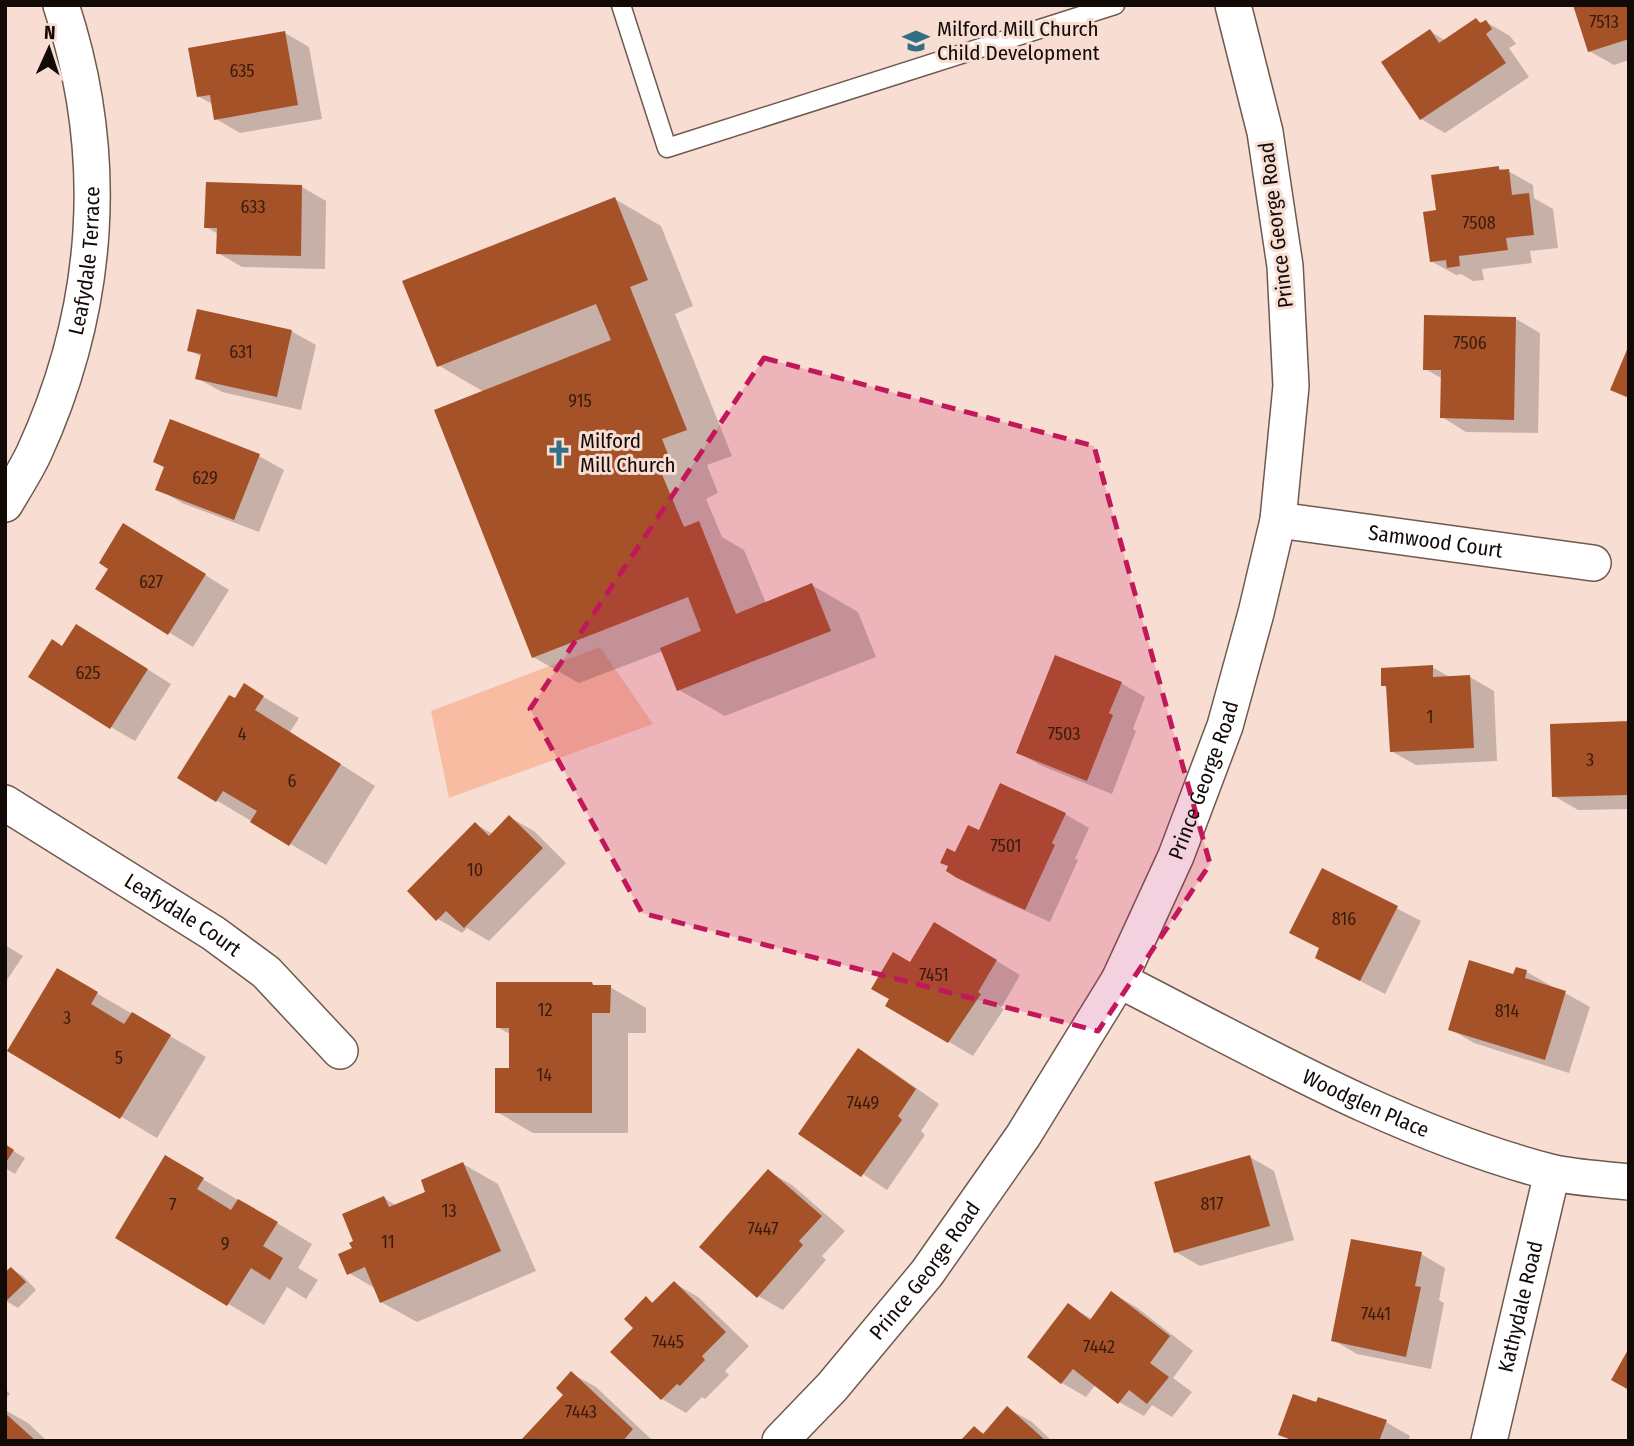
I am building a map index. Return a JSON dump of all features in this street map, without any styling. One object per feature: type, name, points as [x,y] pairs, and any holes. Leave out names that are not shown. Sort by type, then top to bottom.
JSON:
[{"type":"street","name":"Leafydale Terrace","points":[[5,504],[34,455],[65,375],[85,291],[93,215],[91,132],[71,34],[61,5]]},
{"type":"street","name":"Prince George Road","points":[[780,1441],[832,1387],[927,1273],[1023,1136],[1119,980],[1176,856],[1225,726],[1278,520],[1291,386],[1285,266],[1265,132],[1233,5]]},
{"type":"street","name":"Samwood Court","points":[[1278,520],[1593,563]]},
{"type":"street","name":"Leafydale Court","points":[[5,803],[223,940],[266,972],[340,1051]]},
{"type":"street","name":"Woodglen Place","points":[[1119,980],[1353,1098],[1462,1145],[1552,1172],[1629,1182]]},
{"type":"street","name":"Kathydale Road","points":[[1489,1441],[1552,1172]]},
{"type":"lane","points":[[621,5],[667,148],[1115,5]]},
{"type":"highlighted area","points":[[764,358],[1094,446],[1210,864],[1098,1031],[642,913],[530,709]]},
{"type":"shaded area","points":[[600,647],[653,724],[449,798],[431,711]]},
{"type":"building","points":[[1573,5],[1629,5],[1629,39],[1588,52]]},
{"type":"building","points":[[1476,18],[1480,23],[1486,20],[1492,29],[1486,34],[1506,63],[1420,120],[1381,62],[1430,29],[1439,43]]},
{"type":"building","points":[[285,31],[298,105],[214,120],[210,95],[197,97],[188,48]]},
{"type":"building","points":[[1499,166],[1499,170],[1509,169],[1512,195],[1529,193],[1534,235],[1506,238],[1508,250],[1459,256],[1460,266],[1447,268],[1446,260],[1430,262],[1423,212],[1436,210],[1431,175]]},
{"type":"building","points":[[206,182],[302,185],[301,256],[216,254],[217,228],[204,228]]},
{"type":"building","name":"Milford Mill Church","points":[[615,197],[648,280],[630,287],[687,430],[662,439],[673,467],[661,472],[684,527],[699,521],[736,614],[812,583],[831,631],[677,691],[660,648],[701,631],[688,597],[532,658],[434,410],[611,340],[596,304],[437,367],[402,281]]},
{"type":"building","points":[[197,309],[292,330],[277,397],[195,379],[201,354],[187,351]]},
{"type":"building","points":[[1424,315],[1516,317],[1514,420],[1440,418],[1441,370],[1423,370]]},
{"type":"building","points":[[1629,345],[1629,398],[1610,390]]},
{"type":"building","points":[[170,419],[260,454],[234,520],[155,490],[164,467],[153,462]]},
{"type":"building","points":[[123,523],[206,574],[168,635],[95,589],[108,569],[99,563]]},
{"type":"building","points":[[76,624],[148,669],[110,729],[28,677],[52,639],[62,646]]},
{"type":"building","points":[[1055,655],[1122,682],[1109,713],[1113,715],[1087,781],[1016,753]]},
{"type":"building","points":[[1433,665],[1433,677],[1470,675],[1474,748],[1390,752],[1386,686],[1381,686],[1381,668]]},
{"type":"building","points":[[244,683],[264,696],[255,710],[341,764],[289,846],[250,822],[257,811],[223,791],[216,802],[177,778],[229,695],[235,698]]},
{"type":"building","points":[[1629,721],[1629,795],[1552,797],[1550,724]]},
{"type":"building","points":[[1000,783],[1066,813],[1052,843],[1055,845],[1025,910],[957,878],[946,871],[948,866],[940,863],[947,848],[955,852],[968,825],[979,830]]},
{"type":"building","points":[[509,815],[543,848],[464,928],[446,911],[436,921],[407,891],[475,822],[489,836]]},
{"type":"building","points":[[1322,868],[1398,906],[1360,981],[1315,958],[1319,948],[1289,933]]},
{"type":"building","points":[[934,922],[997,960],[978,992],[981,994],[948,1043],[885,1006],[889,999],[871,989],[893,952],[910,962]]},
{"type":"building","points":[[1469,960],[1513,974],[1516,967],[1527,970],[1525,978],[1566,991],[1545,1060],[1448,1030]]},
{"type":"building","points":[[57,968],[98,992],[91,1004],[124,1024],[132,1012],[171,1035],[120,1119],[7,1051]]},
{"type":"building","points":[[496,982],[592,982],[593,985],[611,985],[610,1013],[592,1013],[592,1113],[495,1113],[495,1068],[509,1068],[509,1028],[496,1028]]},
{"type":"building","points":[[858,1048],[916,1089],[898,1116],[902,1120],[861,1177],[798,1134]]},
{"type":"building","points":[[5,1144],[14,1150],[5,1164]]},
{"type":"building","points":[[165,1155],[204,1178],[197,1189],[231,1210],[238,1199],[278,1222],[263,1246],[283,1258],[270,1280],[251,1268],[227,1306],[115,1238]]},
{"type":"building","points":[[1250,1155],[1270,1226],[1174,1253],[1154,1182]]},
{"type":"building","points":[[463,1162],[501,1251],[380,1303],[365,1267],[347,1275],[338,1254],[352,1248],[349,1243],[353,1241],[342,1214],[384,1196],[389,1207],[425,1192],[421,1180]]},
{"type":"building","points":[[768,1169],[822,1216],[799,1241],[803,1245],[757,1298],[699,1247]]},
{"type":"building","points":[[1351,1239],[1422,1252],[1415,1286],[1421,1287],[1406,1357],[1331,1341]]},
{"type":"building","points":[[11,1267],[26,1282],[5,1302],[5,1272]]},
{"type":"building","points":[[674,1281],[726,1332],[702,1356],[705,1360],[680,1386],[677,1384],[661,1400],[610,1352],[633,1328],[624,1319],[646,1296],[652,1303]]},
{"type":"building","points":[[1111,1291],[1170,1336],[1150,1363],[1169,1377],[1147,1404],[1129,1390],[1118,1404],[1073,1369],[1061,1384],[1027,1357],[1068,1303],[1090,1320]]},
{"type":"building","points":[[1629,1348],[1629,1390],[1611,1380]]},
{"type":"building","points":[[571,1371],[633,1429],[623,1441],[520,1441],[563,1395],[556,1388]]},
{"type":"building","points":[[1293,1394],[1316,1402],[1318,1397],[1387,1420],[1379,1441],[1295,1441],[1278,1435]]},
{"type":"building","points":[[1007,1406],[1046,1441],[960,1441],[974,1426],[983,1434]]},
{"type":"building","points":[[5,1413],[36,1441],[5,1441]]},
{"type":"place","name":"Milford Mill Church Child Development","points":[[916,41]]},
{"type":"place","name":"Milford Mill Church","points":[[559,453]]}]
